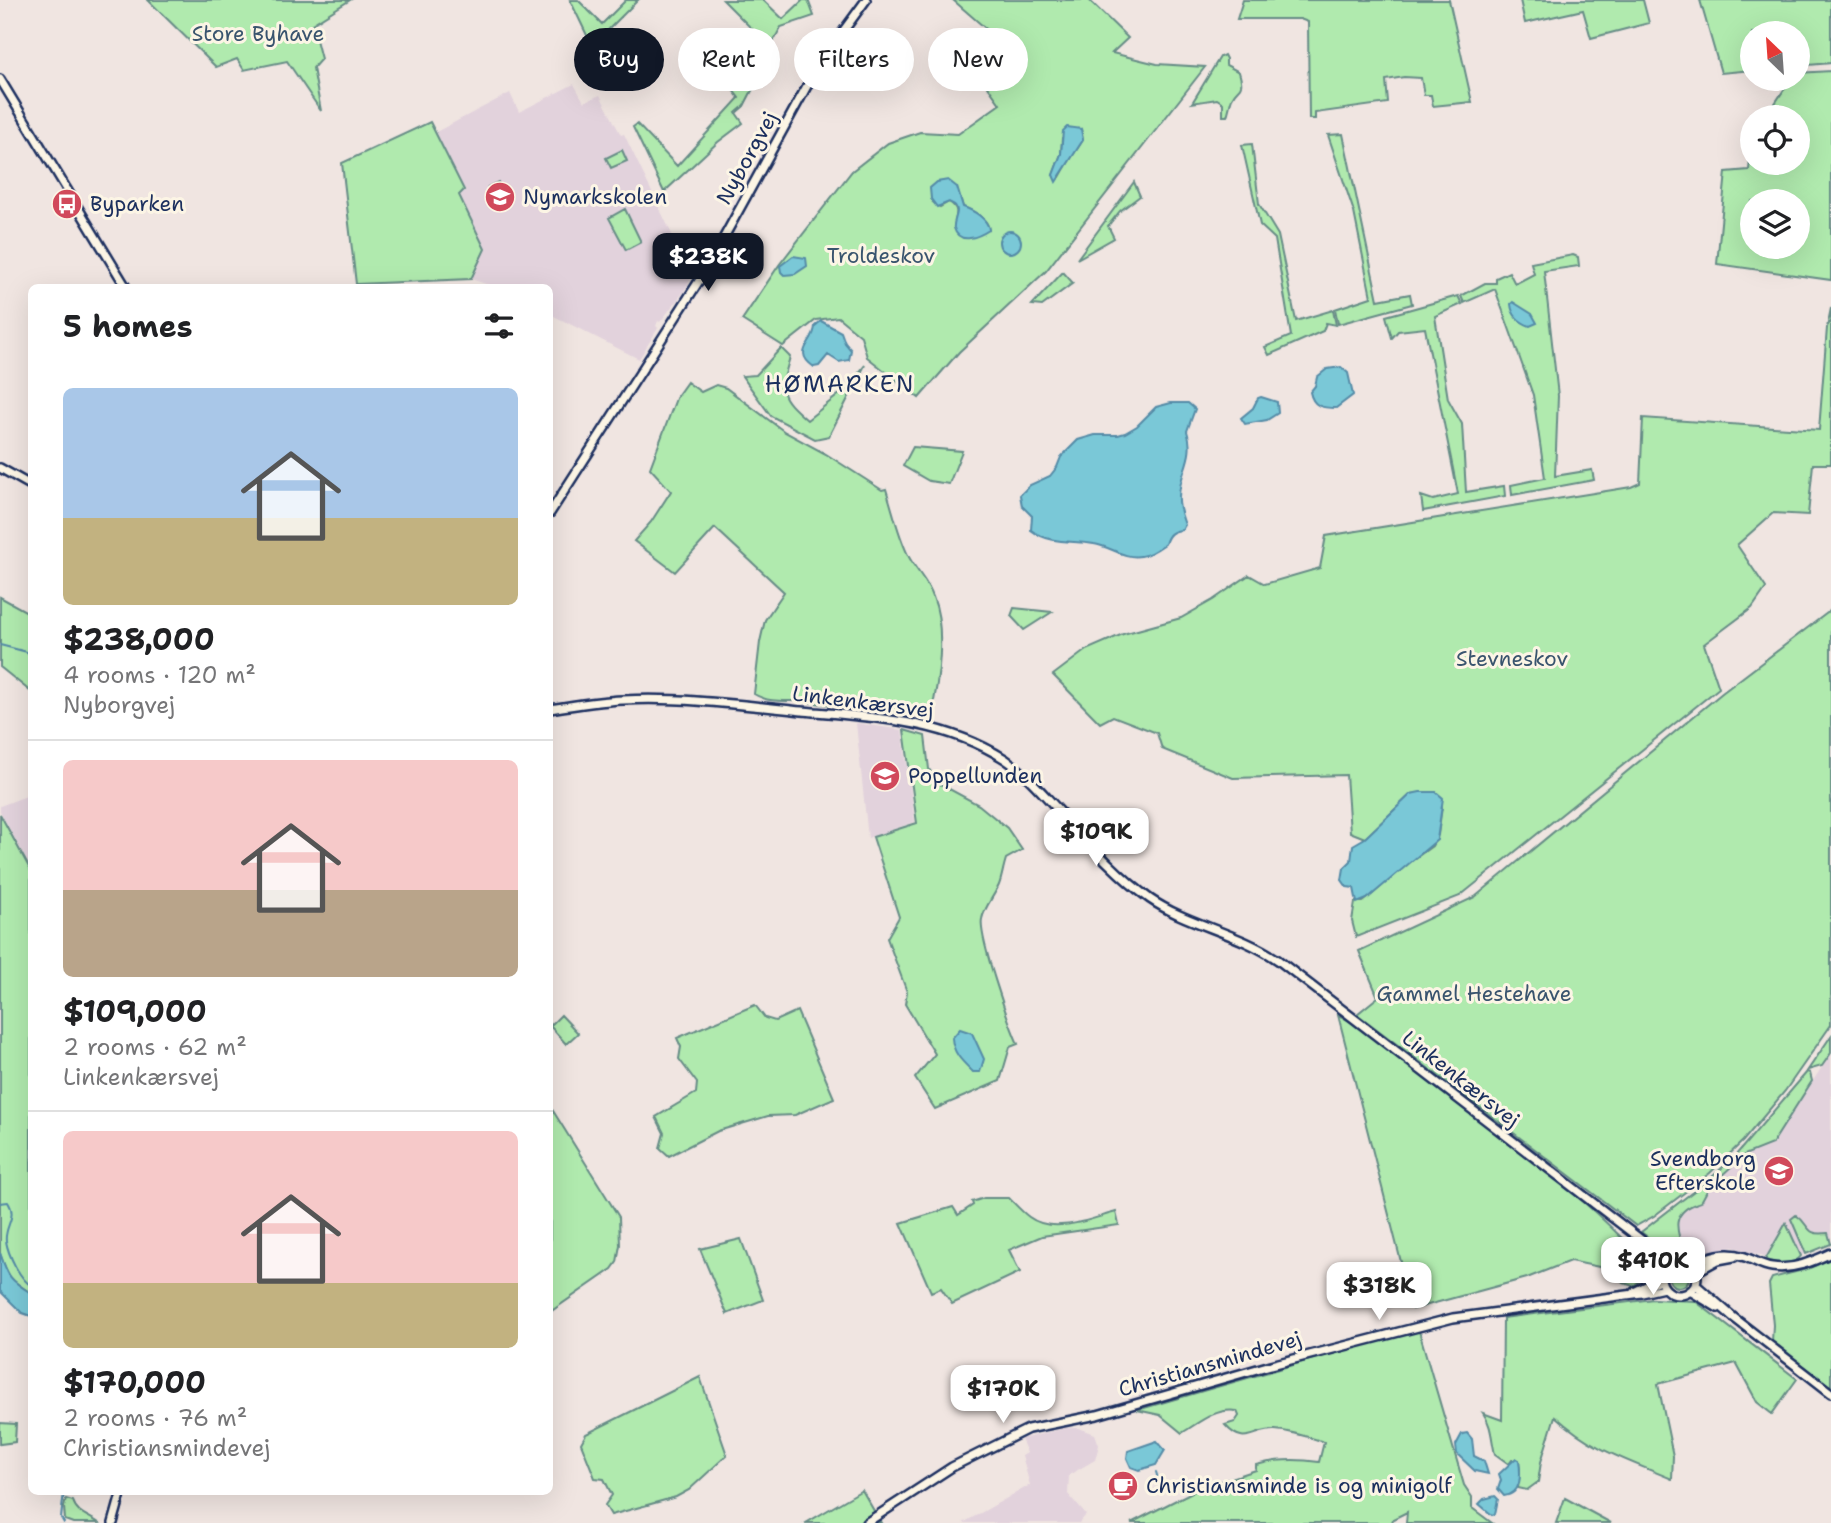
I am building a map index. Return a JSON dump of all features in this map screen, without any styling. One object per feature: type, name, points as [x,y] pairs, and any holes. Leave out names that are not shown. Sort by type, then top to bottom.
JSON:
[{"type":"street","name":"Nyborgvej","points":[[553,508],[706,270],[807,86],[866,0]]},
{"type":"street","points":[[0,79],[124,284]]},
{"type":"street","points":[[0,468],[28,484]]},
{"type":"street","name":"Linkenkærsvej","points":[[553,709],[623,700],[734,704],[905,721],[936,728],[977,743],[1007,760],[1029,779],[1115,868],[1151,900],[1178,915],[1249,943],[1278,960],[1631,1232],[1666,1265]]},
{"type":"street","points":[[1694,1268],[1718,1260],[1744,1256],[1770,1267],[1787,1268],[1806,1264],[1831,1253]]},
{"type":"street","points":[[1681,1259],[1694,1268],[1695,1284],[1690,1291],[1679,1295],[1664,1288],[1661,1279],[1666,1265],[1681,1259]]},
{"type":"street","name":"Christiansmindevej","points":[[1627,1295],[1661,1279]]},
{"type":"street","points":[[1695,1284],[1831,1393]]},
{"type":"street","name":"Christiansmindevej","points":[[866,1523],[953,1467],[1028,1429],[1097,1415],[1271,1365],[1442,1321],[1664,1288]]},
{"type":"street","points":[[1690,1291],[1734,1317]]},
{"type":"street","points":[[113,1523],[121,1495]]},
{"type":"shaded area","name":"Nymarkskolen","points":[[574,84],[574,91],[578,91],[584,102],[600,95],[621,135],[624,134],[678,247],[696,271],[682,294],[660,322],[658,321],[658,328],[639,359],[553,316],[553,284],[486,284],[471,279],[356,284],[342,163],[430,122],[436,132],[510,93],[519,112]]},
{"type":"shaded area","name":"Poppellunden","points":[[856,723],[902,730],[915,822],[868,838]]},
{"type":"shaded area","points":[[28,795],[28,863],[0,811],[0,806]]},
{"type":"shaded area","name":"Svendborg Efterskole","points":[[1831,1053],[1831,1244],[1784,1262],[1733,1247],[1693,1258],[1684,1256],[1676,1230],[1683,1212],[1701,1202],[1709,1187],[1744,1155],[1772,1144]]},
{"type":"shaded area","points":[[1065,1428],[1079,1428],[1095,1434],[1099,1445],[1095,1460],[1069,1475],[1068,1494],[1086,1515],[1079,1523],[963,1523],[1030,1485],[1022,1456],[1027,1453],[1021,1439]]},
{"type":"green space","name":"Store Byhave","points":[[148,0],[350,0],[312,24],[321,59],[313,68],[321,111],[287,61],[244,70],[237,59],[216,67]]},
{"type":"green space","points":[[570,0],[578,0],[602,24],[626,0],[638,0],[610,28],[583,28]]},
{"type":"green space","points":[[723,0],[763,0],[783,19],[803,0],[808,0],[814,16],[780,29],[751,28]]},
{"type":"green space","name":"Troldeskov","points":[[953,0],[1089,0],[1128,38],[1112,53],[1157,64],[1205,67],[1046,271],[959,352],[919,398],[867,357],[861,336],[838,317],[816,320],[783,346],[742,320],[779,265],[852,171],[888,143],[920,132],[958,134],[1000,104],[991,91],[1028,91],[1028,28],[985,28]],"holes":[[[1081,129],[1083,140],[1060,177],[1053,175],[1061,154],[1062,138]],[[961,200],[963,207],[983,219],[989,230],[954,226],[955,207],[949,202],[940,207],[934,203]]]},
{"type":"green space","points":[[1243,0],[1449,0],[1472,102],[1433,106],[1431,95],[1424,95],[1421,78],[1404,77],[1386,80],[1388,103],[1315,113],[1315,119],[1309,119],[1308,22],[1300,19],[1237,19]]},
{"type":"green space","points":[[1520,0],[1643,0],[1649,23],[1591,38],[1583,10],[1525,23]]},
{"type":"green space","points":[[1700,0],[1831,0],[1831,63],[1810,65],[1810,21],[1740,21],[1740,71],[1721,73]]},
{"type":"green space","points":[[1224,55],[1226,65],[1239,72],[1241,83],[1232,98],[1227,116],[1223,116],[1223,103],[1217,99],[1192,103],[1220,57]]},
{"type":"green space","points":[[1831,71],[1831,280],[1717,264],[1726,172],[1740,171],[1740,175],[1810,175],[1810,105],[1774,105],[1783,91],[1810,91],[1810,72]]},
{"type":"green space","points":[[734,91],[752,91],[744,106],[736,113],[743,123],[718,142],[664,192],[633,127],[637,124],[677,166],[739,98]]},
{"type":"green space","points":[[430,122],[464,190],[459,195],[485,249],[471,279],[356,284],[342,163]]},
{"type":"green space","points":[[1343,134],[1378,300],[1410,294],[1412,304],[1338,324],[1335,309],[1371,297],[1354,212],[1328,135]]},
{"type":"green space","points":[[1252,144],[1259,204],[1278,235],[1296,321],[1333,310],[1336,325],[1326,323],[1323,331],[1269,355],[1265,347],[1291,336],[1275,239],[1260,225],[1242,145]]},
{"type":"green space","points":[[622,150],[627,161],[611,168],[606,158]]},
{"type":"green space","points":[[498,182],[506,199],[496,204],[488,187]]},
{"type":"green space","points":[[1134,182],[1140,196],[1120,211],[1108,226],[1114,238],[1077,259]]},
{"type":"green space","points":[[625,209],[641,242],[626,250],[609,218]]},
{"type":"green space","points":[[1573,255],[1578,257],[1579,266],[1544,271],[1558,396],[1555,476],[1592,470],[1594,480],[1512,495],[1511,485],[1545,478],[1533,395],[1495,289],[1464,303],[1461,296],[1485,283],[1496,283],[1496,278],[1509,272],[1515,284],[1534,274],[1531,263]]},
{"type":"green space","points":[[1063,272],[1073,283],[1042,306],[1032,305]]},
{"type":"green space","points":[[1458,296],[1462,304],[1435,316],[1448,399],[1462,424],[1466,492],[1504,486],[1505,496],[1423,511],[1421,496],[1433,500],[1458,494],[1425,328],[1398,331],[1392,338],[1386,316]]},
{"type":"green space","name":"Stevneskov","points":[[1831,308],[1831,464],[1813,464],[1808,515],[1773,513],[1737,545],[1766,588],[1752,608],[1704,644],[1719,688],[1460,896],[1356,937],[1352,921],[1355,902],[1363,902],[1432,846],[1438,835],[1442,807],[1436,792],[1411,794],[1365,838],[1350,832],[1346,775],[1233,778],[1162,749],[1157,733],[1113,716],[1100,723],[1053,675],[1086,650],[1123,634],[1181,618],[1249,575],[1265,584],[1320,568],[1326,536],[1631,487],[1640,483],[1643,418],[1819,430]]},
{"type":"green space","points":[[781,348],[790,357],[783,387],[786,399],[807,420],[846,389],[865,365],[829,436],[815,439],[771,416],[742,376],[756,375]]},
{"type":"green space","points":[[687,382],[701,392],[716,385],[726,388],[785,432],[826,454],[882,490],[886,489],[904,547],[928,586],[937,610],[940,655],[931,714],[774,700],[754,694],[765,620],[784,592],[715,528],[675,572],[634,541],[651,522],[671,491],[650,468],[677,396]]},
{"type":"green space","points":[[913,447],[962,451],[949,484],[929,481],[903,466]]},
{"type":"green space","points":[[0,597],[28,612],[28,690],[0,667]]},
{"type":"green space","points":[[1014,608],[1052,612],[1024,630],[1011,616]]},
{"type":"green space","name":"Gammel Hestehave","points":[[1831,610],[1831,1025],[1785,1091],[1743,1141],[1710,1173],[1654,1216],[1636,1226],[1357,1014],[1378,997],[1359,951],[1475,897],[1722,693]]},
{"type":"green space","points":[[904,730],[925,736],[929,769],[938,783],[979,805],[1007,828],[1022,850],[1006,859],[999,885],[982,919],[990,961],[1018,1044],[1010,1047],[1000,1081],[935,1109],[915,1078],[935,1054],[905,1004],[907,992],[887,938],[899,917],[873,837],[917,823]]},
{"type":"green space","points":[[0,814],[28,865],[28,1291],[10,1277],[0,1253]]},
{"type":"green space","points":[[755,1005],[765,1018],[775,1021],[797,1011],[834,1098],[795,1115],[768,1116],[718,1131],[669,1156],[660,1148],[664,1133],[656,1117],[696,1093],[697,1083],[679,1059],[681,1047],[677,1038]]},
{"type":"green space","points":[[561,1015],[578,1033],[566,1044],[553,1029],[553,1023]]},
{"type":"green space","name":"Gammel Hestehave","points":[[1338,1015],[1366,1032],[1563,1184],[1644,1261],[1644,1278],[1633,1286],[1624,1283],[1609,1269],[1570,1261],[1527,1278],[1413,1309]]},
{"type":"green space","points":[[1831,1036],[1831,1053],[1822,1066],[1808,1070]]},
{"type":"green space","points":[[1807,1072],[1810,1073],[1812,1081],[1772,1144],[1744,1155],[1709,1187],[1701,1202],[1684,1210],[1677,1229],[1684,1256],[1671,1255],[1641,1232],[1735,1156]]},
{"type":"green space","points":[[553,1111],[619,1217],[620,1245],[617,1262],[612,1269],[553,1310]]},
{"type":"green space","points":[[984,1198],[1009,1198],[1029,1217],[1049,1225],[1072,1224],[1116,1212],[1119,1225],[1042,1236],[1009,1250],[1020,1272],[952,1304],[941,1288],[931,1292],[901,1223],[953,1207],[958,1215],[973,1205],[972,1202]]},
{"type":"green space","points":[[1796,1215],[1811,1231],[1828,1233],[1831,1244],[1806,1254],[1791,1219]]},
{"type":"green space","points":[[1786,1223],[1801,1256],[1789,1263],[1765,1260]]},
{"type":"green space","points":[[741,1239],[763,1300],[727,1314],[700,1249]]},
{"type":"green space","points":[[1831,1259],[1831,1387],[1772,1341],[1769,1284],[1772,1278],[1807,1269]]},
{"type":"green space","points":[[1679,1267],[1686,1270],[1689,1277],[1686,1284],[1679,1287],[1672,1284],[1669,1277],[1672,1270]]},
{"type":"green space","points":[[1653,1299],[1695,1301],[1797,1379],[1772,1414],[1757,1402],[1736,1363],[1658,1384],[1673,1456],[1672,1479],[1596,1446],[1555,1416],[1538,1482],[1527,1490],[1518,1488],[1519,1460],[1512,1460],[1509,1464],[1495,1454],[1490,1427],[1483,1413],[1502,1420],[1503,1318]]},
{"type":"green space","points":[[1419,1331],[1464,1485],[1472,1497],[1472,1508],[1492,1523],[1406,1523],[1407,1512],[1393,1519],[1392,1523],[1131,1523],[1198,1489],[1256,1470],[1256,1465],[1288,1460],[1319,1462],[1324,1442],[1275,1430],[1250,1436],[1238,1435],[1225,1425],[1235,1422],[1239,1416],[1237,1411],[1222,1411],[1182,1433],[1160,1415],[1137,1410]]},
{"type":"green space","points":[[700,1377],[727,1455],[689,1490],[676,1497],[611,1515],[605,1505],[612,1495],[604,1479],[595,1478],[581,1443],[586,1434]]},
{"type":"green space","points":[[0,1423],[16,1424],[15,1442],[0,1444]]},
{"type":"green space","points":[[862,1490],[881,1523],[806,1523]]},
{"type":"green space","points":[[1565,1498],[1611,1523],[1556,1523]]},
{"type":"green space","points":[[66,1499],[73,1501],[80,1512],[99,1523],[73,1523],[65,1520]]},
{"type":"water","points":[[1067,127],[1081,129],[1083,140],[1056,182],[1053,175],[1061,154],[1063,131]]},
{"type":"water","points":[[948,180],[957,187],[963,207],[983,219],[989,230],[970,238],[957,234],[954,228],[957,211],[955,206],[949,202],[937,207],[931,199],[930,188],[937,182]]},
{"type":"water","points":[[1006,231],[1014,231],[1021,238],[1021,246],[1014,253],[1006,253],[999,246],[999,238]]},
{"type":"water","points":[[793,256],[806,258],[807,266],[795,274],[784,275],[780,266]]},
{"type":"water","points":[[1513,302],[1532,314],[1537,323],[1530,326],[1519,320],[1513,312]]},
{"type":"water","points":[[821,321],[841,332],[851,350],[849,360],[839,362],[828,355],[819,366],[814,367],[807,361],[804,351],[815,326]]},
{"type":"water","points":[[1341,367],[1348,373],[1353,395],[1336,408],[1319,406],[1313,401],[1310,392],[1317,377],[1327,369]]},
{"type":"water","points":[[1261,397],[1277,402],[1278,413],[1267,420],[1245,424],[1241,418]]},
{"type":"water","points":[[1171,403],[1188,403],[1195,409],[1187,431],[1190,449],[1180,488],[1179,504],[1185,525],[1182,530],[1171,534],[1165,544],[1153,552],[1134,556],[1094,544],[1046,538],[1031,530],[1032,516],[1022,506],[1020,495],[1030,485],[1050,476],[1061,457],[1078,440],[1095,435],[1125,433],[1137,426],[1156,407]]},
{"type":"water","points":[[1436,792],[1443,798],[1437,840],[1367,899],[1357,903],[1354,888],[1347,887],[1342,880],[1344,868],[1351,861],[1353,845],[1365,838],[1411,794]]},
{"type":"water","points":[[960,1029],[972,1033],[984,1059],[980,1072],[973,1072],[954,1049],[952,1038]]},
{"type":"water","points":[[0,1253],[11,1277],[28,1291],[28,1315],[22,1313],[0,1291]]},
{"type":"water","points":[[1467,1433],[1472,1439],[1474,1456],[1484,1461],[1488,1474],[1475,1471],[1457,1454],[1456,1445],[1462,1434]]},
{"type":"water","points":[[1157,1441],[1165,1450],[1156,1465],[1139,1470],[1131,1467],[1127,1458],[1128,1451]]},
{"type":"water","points":[[1516,1458],[1519,1460],[1519,1483],[1514,1492],[1504,1496],[1498,1489],[1501,1480],[1499,1474]]},
{"type":"water","points":[[1495,1496],[1498,1499],[1495,1514],[1492,1515],[1479,1504],[1484,1499]]},
{"type":"waterway","points":[[0,645],[28,653]]},
{"type":"waterway","points":[[0,1203],[8,1202],[11,1207],[6,1241],[15,1266],[28,1283]]},
{"type":"waterway","points":[[1156,1472],[1159,1482]]},
{"type":"waterway","points":[[1159,1485],[1160,1490]]},
{"type":"waterway","points":[[64,1495],[61,1518],[64,1523]]},
{"type":"place","name":"Nymarkskolen","points":[[500,197]]},
{"type":"place","name":"Byparken","points":[[67,204]]},
{"type":"place","name":"Poppellunden","points":[[885,776]]},
{"type":"place","name":"Svendborg Efterskole","points":[[1779,1171]]},
{"type":"place","name":"Christiansminde is og minigolf","points":[[1123,1486]]},
{"type":"district","name":"HØMARKEN","points":[[840,384]]}]
